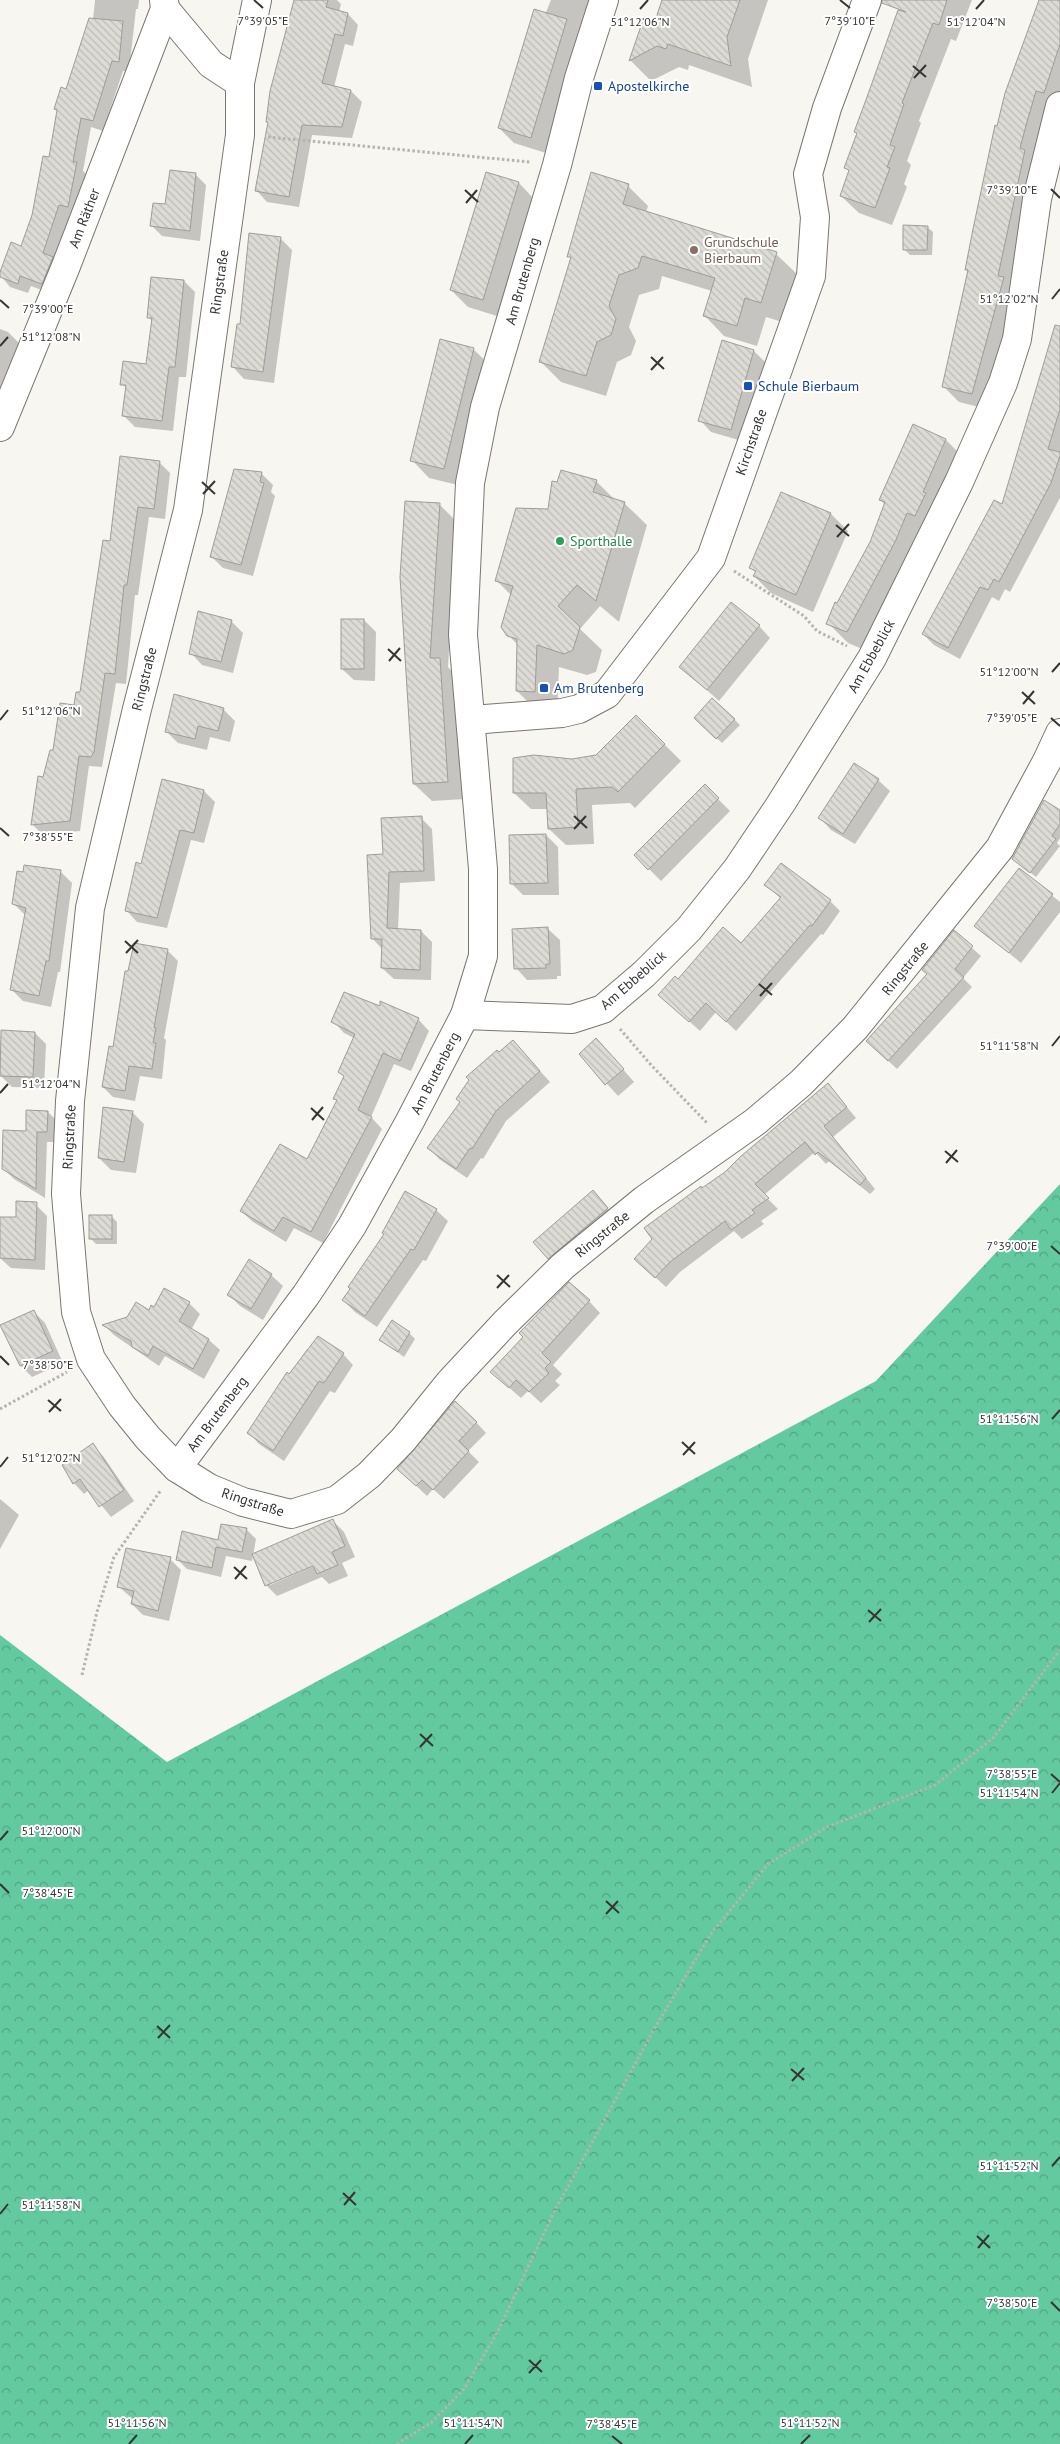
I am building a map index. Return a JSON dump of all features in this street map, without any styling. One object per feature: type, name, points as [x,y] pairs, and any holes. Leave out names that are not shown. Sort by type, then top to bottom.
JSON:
[{"type":"street","name":"Ringstraße","points":[[257,0],[240,83],[240,134],[188,510],[137,709],[90,908],[70,1101],[66,1194],[69,1252],[76,1312],[91,1359],[122,1406],[148,1438],[177,1468],[209,1488],[243,1502],[291,1514],[337,1500],[369,1475],[403,1440],[475,1355],[563,1266],[644,1200],[755,1122],[800,1083],[855,1028],[1000,848],[1047,762],[1060,733]]},
{"type":"street","name":"Am Brutenberg","points":[[177,1468],[306,1295],[352,1226],[464,1016],[483,956],[483,869],[472,720],[463,635],[470,483],[485,407],[557,165],[579,78],[604,0]]},
{"type":"street","name":"Kirchstraße","points":[[472,720],[562,713],[579,709],[607,694],[711,558],[811,276],[815,217],[808,174],[827,108],[867,0]]},
{"type":"street","name":"Am Räther","points":[[165,4],[211,64],[240,83]]},
{"type":"street","name":"Am Räther","points":[[0,427],[69,257],[165,4]]},
{"type":"street","name":"Am Ebbeblick","points":[[464,1016],[572,1019],[603,1009],[644,974],[689,929],[737,869],[780,805],[872,658],[959,482],[1004,383],[1017,339],[1037,199],[1060,106]]},
{"type":"path","points":[[240,134],[557,165]]},
{"type":"path","points":[[711,558],[770,593],[804,616],[817,631],[872,658]]},
{"type":"path","points":[[620,1029],[652,1066],[701,1116]]},
{"type":"path","points":[[0,1409],[91,1359]]},
{"type":"path","points":[[82,1675],[97,1612],[114,1557],[177,1468]]},
{"type":"path","points":[[397,2444],[432,2422],[464,2390],[498,2331],[554,2212],[653,2031],[710,1935],[768,1864],[827,1827],[935,1785],[993,1738],[1060,1650]]},
{"type":"green space","points":[[1060,1184],[1060,2444],[0,2444],[0,1635],[167,1762],[876,1381]]},
{"type":"building","points":[[294,0],[328,0],[326,7],[348,13],[343,36],[335,34],[322,83],[351,90],[342,127],[302,125],[289,197],[255,191],[268,122],[266,122],[270,91]]},
{"type":"building","points":[[662,0],[740,0],[727,37],[731,66],[668,44],[666,49],[657,46],[629,61],[644,17],[655,21]]},
{"type":"building","points":[[882,0],[947,0],[939,25],[933,23],[902,103],[904,104],[890,145],[895,147],[887,167],[890,168],[875,208],[840,196],[849,170],[844,168],[857,133],[854,132],[898,10],[906,12],[882,3]]},
{"type":"building","points":[[1039,0],[1060,0],[1060,44],[1044,93],[1036,91],[1020,148],[1025,150],[998,276],[1004,277],[972,394],[942,387],[968,270],[965,270],[995,125],[997,126],[1005,93]]},
{"type":"building","points":[[534,9],[567,19],[531,138],[498,128]]},
{"type":"building","points":[[89,18],[123,21],[119,62],[112,61],[93,121],[81,118],[73,162],[77,162],[68,207],[59,205],[43,253],[53,257],[42,284],[20,276],[18,284],[0,277],[0,272],[11,242],[21,246],[32,215],[43,156],[49,157],[57,110],[54,109],[61,87],[66,89]]},
{"type":"building","points":[[170,170],[196,173],[190,231],[150,226],[153,203],[165,204]]},
{"type":"building","points":[[486,172],[519,182],[483,300],[450,290]]},
{"type":"building","points":[[591,172],[629,184],[623,204],[777,252],[761,303],[745,298],[737,326],[703,316],[715,278],[642,256],[638,268],[619,275],[609,306],[616,319],[611,335],[597,342],[586,376],[539,362],[571,257],[567,257]]},
{"type":"building","points":[[903,225],[928,226],[927,250],[903,250]]},
{"type":"building","points":[[249,233],[281,237],[263,372],[231,367],[237,324],[240,324]]},
{"type":"building","points":[[151,277],[184,280],[175,367],[169,367],[162,421],[122,416],[126,385],[120,385],[123,361],[146,364],[152,318],[147,318]]},
{"type":"building","points":[[1055,325],[1060,326],[1060,409],[1048,449],[1060,452],[1060,456],[1051,483],[999,582],[994,579],[988,590],[980,587],[948,648],[922,634],[994,500],[1002,504]]},
{"type":"building","points":[[440,339],[474,348],[444,469],[410,461]]},
{"type":"building","points":[[722,340],[754,350],[731,430],[698,421]]},
{"type":"building","points":[[913,424],[946,439],[923,492],[926,493],[915,516],[907,513],[896,540],[847,632],[826,624],[835,602],[837,603],[870,542],[885,502],[879,500]]},
{"type":"building","points":[[120,456],[160,461],[154,509],[138,507],[127,585],[124,585],[115,674],[105,673],[94,752],[91,757],[79,756],[70,821],[31,825],[38,776],[43,777],[50,750],[53,750],[60,703],[74,705],[76,692],[80,692],[103,540],[110,541]]},
{"type":"building","points":[[234,469],[262,472],[260,482],[264,483],[241,565],[210,557]]},
{"type":"building","name":"Sporthalle","points":[[561,470],[597,480],[593,492],[625,502],[596,601],[577,585],[558,606],[580,627],[573,650],[564,654],[537,645],[535,692],[516,691],[517,639],[507,636],[501,627],[513,586],[495,581],[516,508],[548,509],[552,481],[557,482]]},
{"type":"building","points":[[781,492],[831,513],[796,595],[753,576],[756,571],[749,568]]},
{"type":"building","points":[[405,501],[440,503],[430,658],[440,658],[448,782],[413,784],[400,577]]},
{"type":"building","points":[[731,602],[760,625],[707,690],[679,667]]},
{"type":"building","points":[[198,611],[232,620],[221,662],[189,654]]},
{"type":"building","points":[[341,619],[364,619],[364,669],[341,669]]},
{"type":"building","points":[[174,694],[224,708],[218,731],[198,726],[195,739],[165,732]]},
{"type":"building","points":[[712,698],[735,719],[716,739],[694,718]]},
{"type":"building","points":[[636,715],[665,744],[618,792],[612,787],[576,789],[578,827],[548,829],[546,793],[513,793],[513,758],[534,755],[572,759],[596,755]]},
{"type":"building","points":[[854,763],[879,779],[843,834],[818,818]]},
{"type":"building","points":[[162,779],[204,790],[194,833],[180,830],[157,918],[125,911],[136,862],[141,864]]},
{"type":"building","points":[[705,784],[719,798],[648,870],[634,855]]},
{"type":"building","points":[[1044,800],[1060,810],[1060,824],[1052,836],[1056,839],[1030,873],[1012,859]]},
{"type":"building","points":[[422,816],[424,871],[389,872],[387,928],[421,930],[420,970],[381,968],[382,939],[371,939],[367,855],[383,854],[381,818]]},
{"type":"building","points":[[546,834],[548,883],[510,884],[509,835]]},
{"type":"building","points":[[781,863],[831,900],[812,926],[810,925],[726,1022],[706,1003],[689,1022],[658,995],[675,976],[678,979],[723,927],[741,943],[781,897],[764,885]]},
{"type":"building","points":[[24,865],[61,870],[49,961],[46,961],[39,996],[10,990],[26,908],[12,904],[17,871],[23,872]]},
{"type":"building","points":[[1019,868],[1053,894],[1009,953],[974,926]]},
{"type":"building","points":[[548,927],[550,964],[546,964],[546,968],[514,969],[512,929]]},
{"type":"building","points":[[954,930],[973,946],[955,969],[964,977],[888,1061],[866,1041],[927,974],[922,970]]},
{"type":"building","points":[[134,943],[168,949],[154,1028],[156,1028],[153,1043],[156,1043],[152,1069],[129,1066],[125,1091],[102,1087],[109,1046],[113,1047],[125,971],[128,971]]},
{"type":"building","points":[[344,992],[380,1006],[380,1001],[419,1018],[400,1061],[383,1053],[358,1110],[372,1117],[311,1232],[283,1217],[274,1231],[240,1211],[280,1144],[307,1159],[337,1100],[333,1099],[344,1076],[338,1072],[355,1034],[331,1022]]},
{"type":"building","points":[[1,1030],[35,1032],[33,1077],[0,1076]]},
{"type":"building","points":[[596,1038],[624,1069],[605,1085],[579,1054]]},
{"type":"building","points":[[513,1040],[540,1071],[496,1111],[472,1149],[470,1148],[456,1169],[427,1148],[460,1102],[456,1099],[469,1080],[466,1077],[497,1050],[499,1052]]},
{"type":"building","points":[[828,1083],[847,1107],[824,1126],[866,1178],[860,1185],[818,1152],[815,1155],[805,1142],[755,1184],[769,1198],[752,1210],[755,1213],[731,1230],[725,1221],[670,1262],[655,1278],[634,1259],[652,1239],[644,1228],[701,1186],[702,1188],[725,1172],[740,1157]]},
{"type":"building","points":[[103,1107],[133,1111],[124,1162],[98,1158]]},
{"type":"building","points":[[26,1110],[48,1111],[47,1132],[37,1132],[36,1189],[2,1169],[3,1130],[26,1131]]},
{"type":"building","points":[[593,1190],[608,1208],[548,1259],[533,1242]]},
{"type":"building","points":[[405,1191],[437,1209],[414,1250],[411,1249],[365,1316],[342,1300],[350,1289],[348,1287],[384,1234],[382,1233]]},
{"type":"building","points":[[16,1201],[37,1202],[35,1260],[0,1258],[0,1217],[16,1217]]},
{"type":"building","points":[[89,1215],[112,1215],[112,1239],[89,1239]]},
{"type":"building","points":[[249,1259],[272,1274],[251,1309],[227,1295]]},
{"type":"building","points":[[569,1282],[590,1300],[542,1353],[551,1362],[545,1368],[549,1373],[529,1392],[516,1380],[509,1388],[490,1372],[523,1337],[519,1333]]},
{"type":"building","points":[[164,1288],[190,1302],[179,1321],[209,1339],[193,1369],[153,1346],[148,1356],[132,1347],[131,1341],[102,1325],[127,1317],[136,1302],[149,1310],[151,1305],[154,1307]]},
{"type":"building","points":[[34,1310],[53,1351],[20,1366],[0,1325]]},
{"type":"building","points":[[392,1320],[410,1332],[398,1352],[379,1340]]},
{"type":"building","points":[[318,1336],[344,1353],[324,1383],[319,1381],[273,1451],[247,1433],[287,1372],[289,1374]]},
{"type":"building","points":[[455,1401],[477,1422],[459,1441],[469,1451],[433,1490],[422,1480],[416,1486],[397,1469]]},
{"type":"building","points":[[93,1443],[124,1490],[99,1507],[80,1479],[73,1484],[62,1465]]},
{"type":"building","points":[[333,1519],[345,1546],[332,1552],[338,1565],[317,1574],[313,1566],[265,1586],[252,1554]]},
{"type":"building","points":[[221,1524],[247,1528],[242,1552],[216,1547],[212,1568],[176,1560],[182,1531],[218,1540]]},
{"type":"building","points":[[126,1548],[171,1557],[158,1611],[131,1604],[134,1591],[117,1587]]},
{"type":"place","name":"Apostelkirche","points":[[598,86]]},
{"type":"place","name":"Grundschule Bierbaum","points":[[694,250]]},
{"type":"place","name":"Schule Bierbaum","points":[[748,386]]},
{"type":"place","name":"Sporthalle","points":[[560,541]]},
{"type":"place","name":"Am Brutenberg","points":[[544,688]]}]
